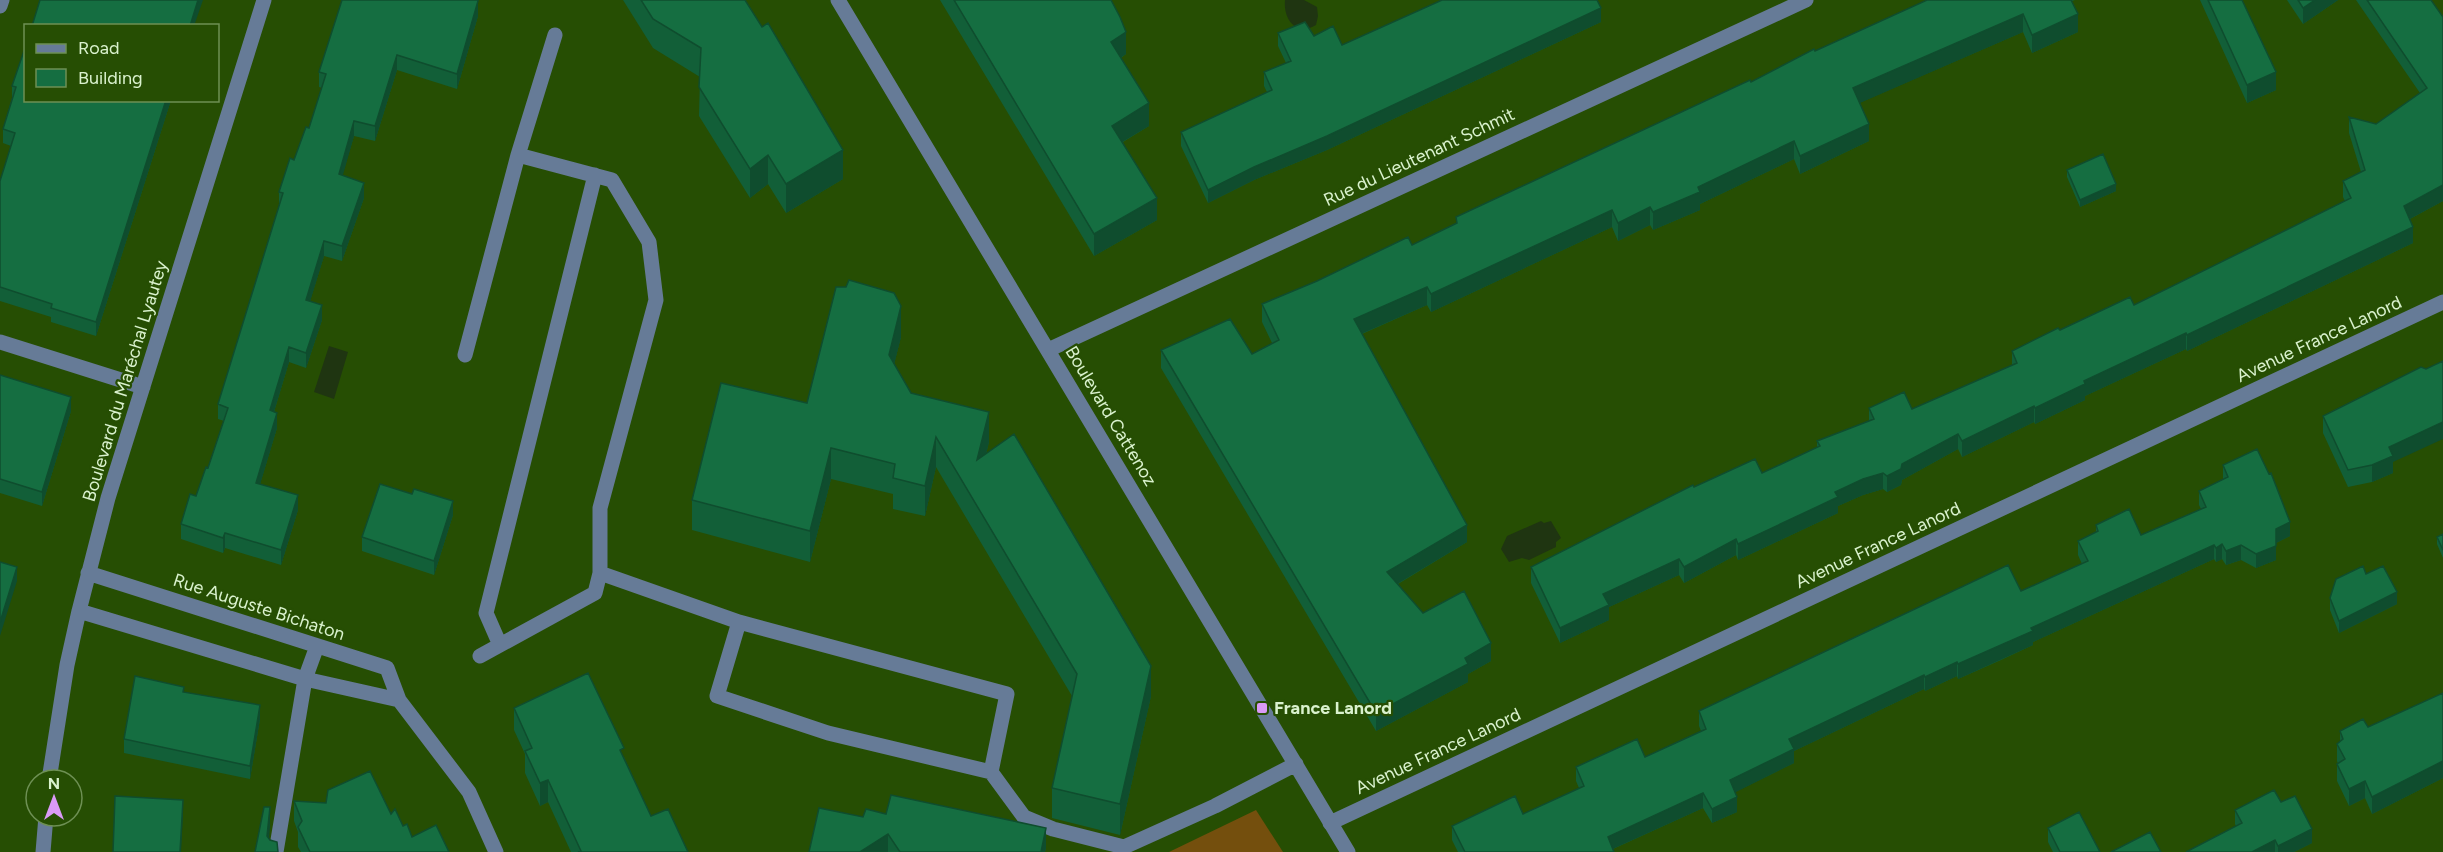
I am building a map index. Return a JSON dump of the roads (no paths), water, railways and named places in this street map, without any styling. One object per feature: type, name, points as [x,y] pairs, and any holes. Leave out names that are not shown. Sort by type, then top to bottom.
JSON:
[{"type":"street","points":[[0,6],[2,0]]},
{"type":"street","name":"Boulevard du Maréchal Lyautey","points":[[51,768],[67,665],[108,498],[264,0]]},
{"type":"street","name":"Boulevard Cattenoz","points":[[838,0],[1348,852]]},
{"type":"street","name":"Rue du Lieutenant Schmit","points":[[1048,350],[1806,0]]},
{"type":"street","points":[[465,355],[518,155],[555,35]]},
{"type":"street","points":[[480,656],[595,593],[600,573],[600,508],[656,300],[649,242],[612,180],[518,155]]},
{"type":"street","points":[[500,645],[486,613],[595,175]]},
{"type":"street","name":"Avenue France Lanord","points":[[1330,822],[2443,302]]},
{"type":"street","points":[[0,342],[143,387]]},
{"type":"street","name":"Rue Auguste Bichaton","points":[[88,573],[387,668],[399,700],[469,792],[496,852]]},
{"type":"street","points":[[600,573],[739,622],[1007,694],[991,772]]},
{"type":"street","points":[[79,611],[305,679],[399,700]]},
{"type":"street","points":[[739,622],[717,696],[828,733],[991,772],[1024,817],[1053,829],[1124,847],[1215,806],[1296,764]]},
{"type":"street","points":[[276,852],[305,679],[317,646]]},
{"type":"street","points":[[43,852],[45,828]]},
{"type":"place","name":"France Lanord","points":[[1262,708]]}]
